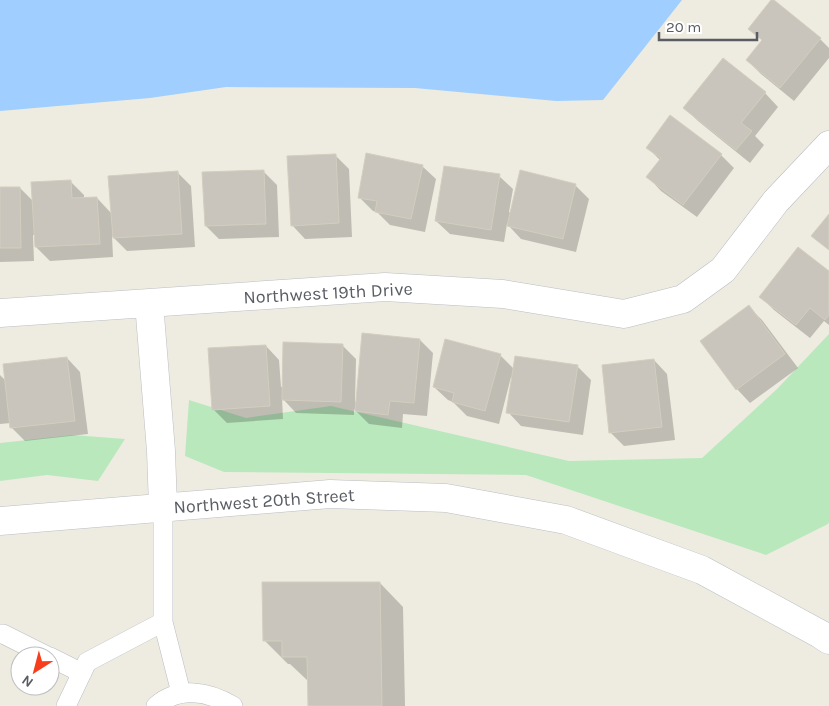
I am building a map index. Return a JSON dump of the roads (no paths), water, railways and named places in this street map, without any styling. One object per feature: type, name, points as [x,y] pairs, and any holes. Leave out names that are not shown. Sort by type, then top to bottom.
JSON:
[{"type":"street","name":"Northwest 19th Drive","points":[[0,314],[385,287],[503,294],[624,314],[683,299],[724,270],[776,201],[829,145]]},
{"type":"street","points":[[149,303],[161,451],[163,507]]},
{"type":"street","name":"Northwest 20th Street","points":[[0,521],[330,494],[446,498],[566,520],[702,570],[826,631]]},
{"type":"lane","points":[[163,507],[163,622],[181,693]]},
{"type":"lane","points":[[66,706],[87,662],[163,622]]},
{"type":"lane","points":[[0,634],[27,646]]},
{"type":"lane","points":[[60,662],[82,673]]},
{"type":"lane","points":[[156,706],[162,701],[181,693],[202,693],[221,699],[233,706]]},
{"type":"water","points":[[0,0],[682,0],[603,100],[556,101],[415,88],[226,87],[150,98],[0,111]]}]
